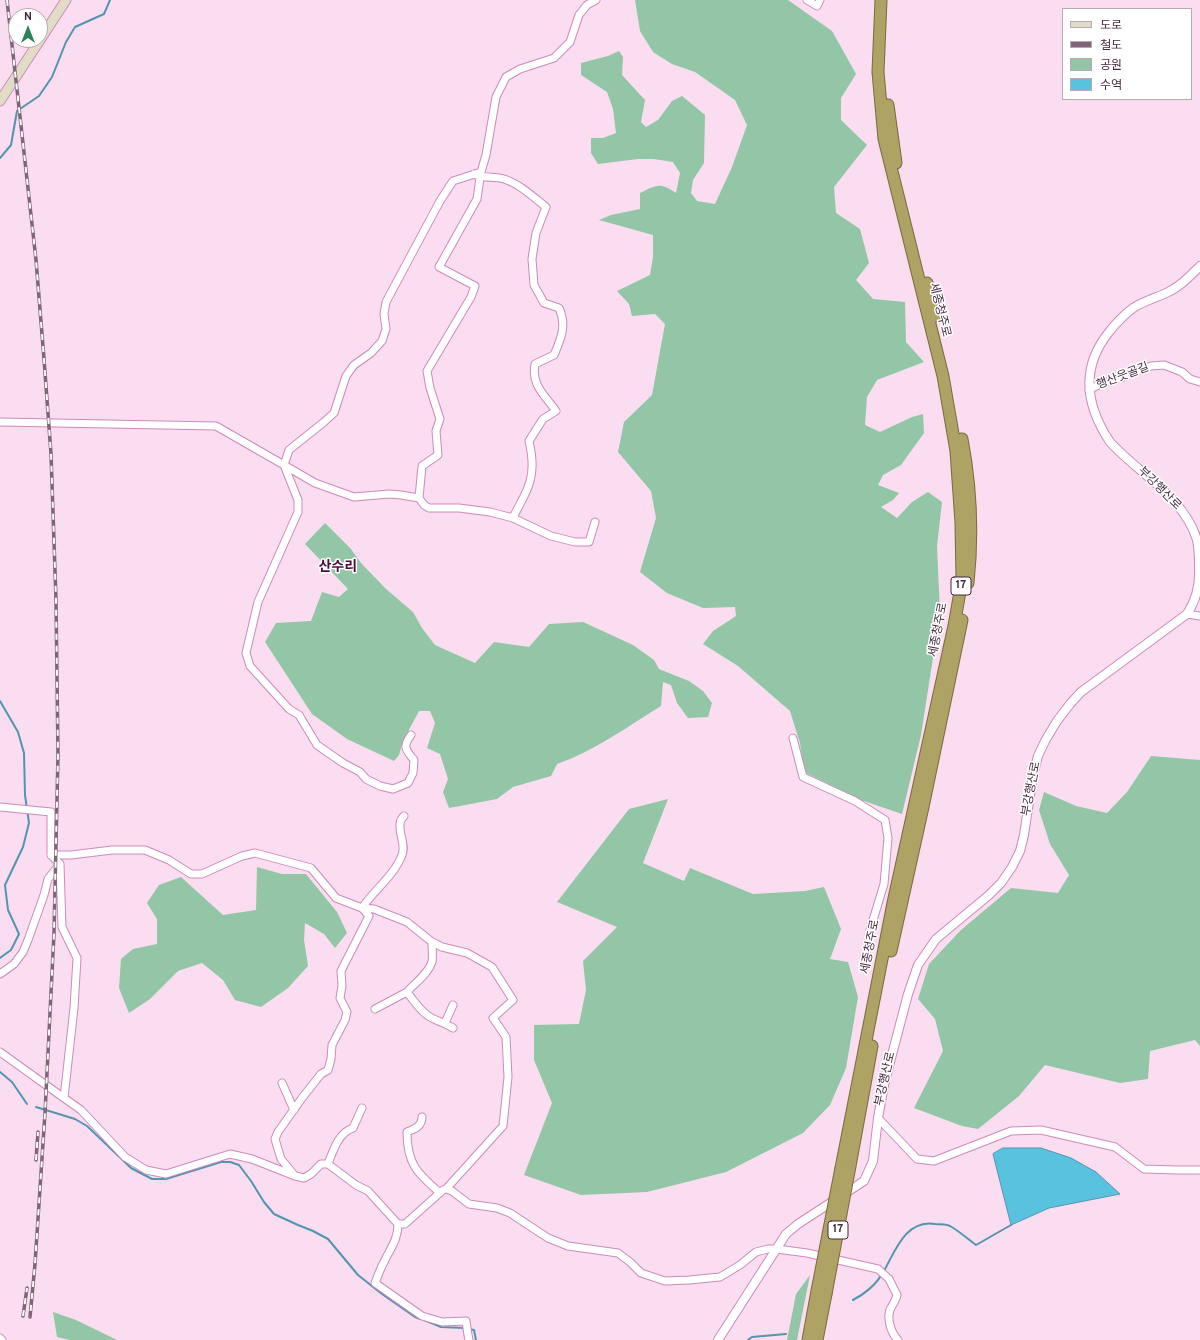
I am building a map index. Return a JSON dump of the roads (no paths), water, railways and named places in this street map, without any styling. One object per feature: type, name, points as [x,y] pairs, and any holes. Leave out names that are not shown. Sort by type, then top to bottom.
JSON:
[{"type":"highway","name":"세종청주로","points":[[846,1167],[893,903],[954,626],[962,580],[962,523],[955,444],[943,376],[884,139],[878,72],[881,0]]},
{"type":"highway","name":"세종청주로","points":[[846,1167],[887,969],[957,648],[970,566],[970,512],[965,458],[950,378],[896,157],[885,83],[887,0]]},
{"type":"highway","name":"17","points":[[817,1340],[822,1293],[846,1167]]},
{"type":"highway","name":"17","points":[[808,1340],[822,1293]]},
{"type":"main road","points":[[48,28],[66,0]]},
{"type":"main road","points":[[0,101],[35,48]]},
{"type":"street","points":[[596,0],[587,5],[580,15],[570,42],[554,58],[520,69],[506,77],[496,97],[486,155],[481,172],[477,176],[477,199],[439,267],[475,286],[471,297],[428,371],[430,388],[440,419],[436,431],[438,454],[422,466],[418,498],[424,506],[429,508],[459,508],[490,512],[512,518],[551,536],[575,542],[589,542],[596,522]]},
{"type":"street","points":[[807,0],[817,6],[820,0]]},
{"type":"street","points":[[411,735],[406,742],[405,748],[414,760],[413,773],[408,783],[393,789],[380,786],[366,779],[360,772],[342,763],[317,745],[299,715],[289,709],[250,666],[246,653],[258,602],[298,512],[298,500],[284,465],[289,450],[334,413],[346,376],[354,365],[371,353],[382,341],[386,329],[384,314],[386,302],[440,201],[453,182],[477,176],[494,177],[518,185],[546,206],[536,233],[532,259],[534,285],[544,303],[559,308],[562,314],[562,336],[554,355],[535,364],[534,372],[534,381],[556,411],[543,419],[529,441],[533,464],[530,481],[512,518]]},
{"type":"street","name":"부강행산로","points":[[718,1340],[786,1234],[798,1224],[864,1181],[873,1162],[878,1118],[884,1085],[904,1006],[918,965],[936,939],[989,895],[1001,883],[1012,867],[1020,851],[1024,835],[1032,776],[1038,756],[1057,721],[1070,704],[1091,684],[1187,614],[1194,603],[1198,587],[1199,554],[1197,540],[1193,529],[1180,508],[1110,442],[1096,417],[1089,380],[1090,367],[1096,353],[1102,340],[1112,328],[1133,308],[1182,284],[1200,266]]},
{"type":"street","name":"행산웃골길","points":[[1090,390],[1100,384],[1150,366],[1164,364],[1182,372],[1190,379],[1200,382]]},
{"type":"street","points":[[0,422],[216,426],[315,482],[354,497],[389,494],[418,498]]},
{"type":"street","points":[[1187,614],[1200,616]]},
{"type":"street","points":[[794,738],[802,778],[855,801],[885,820],[888,838],[884,884],[870,930]]},
{"type":"street","points":[[0,807],[51,812],[51,854],[60,864],[62,927],[77,958],[74,1008],[64,1098]]},
{"type":"street","points":[[362,908],[370,896],[391,873],[402,856],[403,850],[400,824],[404,816]]},
{"type":"street","points":[[51,854],[76,855],[112,850],[145,850],[169,860],[191,874],[202,874],[242,856],[255,853],[311,868],[336,898],[362,908],[374,909],[407,922],[432,942],[442,947],[468,953],[492,967],[513,1000],[493,1018],[506,1037],[508,1077],[503,1126],[443,1191],[405,1224],[398,1224]]},
{"type":"street","points":[[0,974],[14,964],[23,952],[48,879],[60,864]]},
{"type":"street","points":[[295,1176],[281,1159],[275,1139],[278,1132],[321,1074],[328,1070],[331,1059],[332,1045],[346,1020],[347,1012],[340,998],[342,986],[340,971],[369,916],[362,908]]},
{"type":"street","points":[[375,1009],[408,992],[426,973],[432,961],[432,942]]},
{"type":"street","points":[[408,992],[416,1004],[427,1015],[453,1028]]},
{"type":"street","points":[[445,1023],[453,1006]]},
{"type":"street","points":[[0,1052],[81,1110],[125,1157],[146,1170],[166,1174],[230,1154],[252,1159],[295,1176],[304,1178],[321,1164],[328,1164],[356,1185],[368,1191],[398,1224],[395,1244],[383,1263],[375,1283],[422,1316],[442,1322],[466,1321],[469,1338]]},
{"type":"street","points":[[282,1083],[294,1110]]},
{"type":"street","points":[[328,1164],[334,1148],[346,1130],[353,1128],[362,1108]]},
{"type":"street","points":[[422,1117],[422,1121],[419,1126],[407,1132],[408,1150],[416,1169],[424,1178],[443,1191],[452,1191],[469,1204],[497,1208],[510,1213],[548,1238],[568,1246],[618,1253],[630,1262],[641,1274],[665,1281],[720,1277],[740,1265],[756,1252],[777,1248],[807,1253],[879,1270],[889,1279],[898,1295],[896,1302],[891,1307],[889,1318],[893,1334],[898,1340]]},
{"type":"street","points":[[878,1118],[917,1158],[934,1161],[1011,1131],[1042,1130],[1115,1147],[1144,1169],[1200,1170]]},
{"type":"water","points":[[1003,1148],[1041,1148],[1071,1158],[1096,1172],[1120,1194],[1049,1208],[1011,1225],[993,1154]]},
{"type":"waterway","points":[[0,158],[11,145],[17,111],[39,96],[52,77],[66,42],[75,27],[104,14],[110,0]]},
{"type":"waterway","points":[[0,701],[18,732],[24,753],[25,795],[29,823],[23,847],[5,885],[8,910],[19,934],[11,950],[0,958]]},
{"type":"waterway","points":[[0,1072],[12,1082],[27,1104]]},
{"type":"waterway","points":[[36,1107],[75,1119],[87,1126],[131,1168],[152,1179],[166,1179],[221,1162],[230,1162],[239,1165],[274,1214],[328,1239],[358,1275],[382,1294],[420,1319]]},
{"type":"waterway","points":[[884,1271],[897,1246],[909,1231],[916,1226],[925,1224],[948,1225],[976,1245],[1011,1225]]},
{"type":"waterway","points":[[853,1300],[869,1289],[881,1275]]},
{"type":"waterway","points":[[424,1320],[441,1327],[465,1328]]},
{"type":"waterway","points":[[469,1329],[474,1330],[476,1340]]},
{"type":"waterway","points":[[748,1340],[752,1337],[786,1334]]},
{"type":"railway","points":[[7,0],[36,260],[51,454],[56,600],[58,755],[54,933],[45,1113],[30,1317]]},
{"type":"railway","points":[[36,1160],[38,1132]]},
{"type":"railway","points":[[23,1316],[27,1288]]},
{"type":"district","name":"산수리","points":[[338,568]]}]
